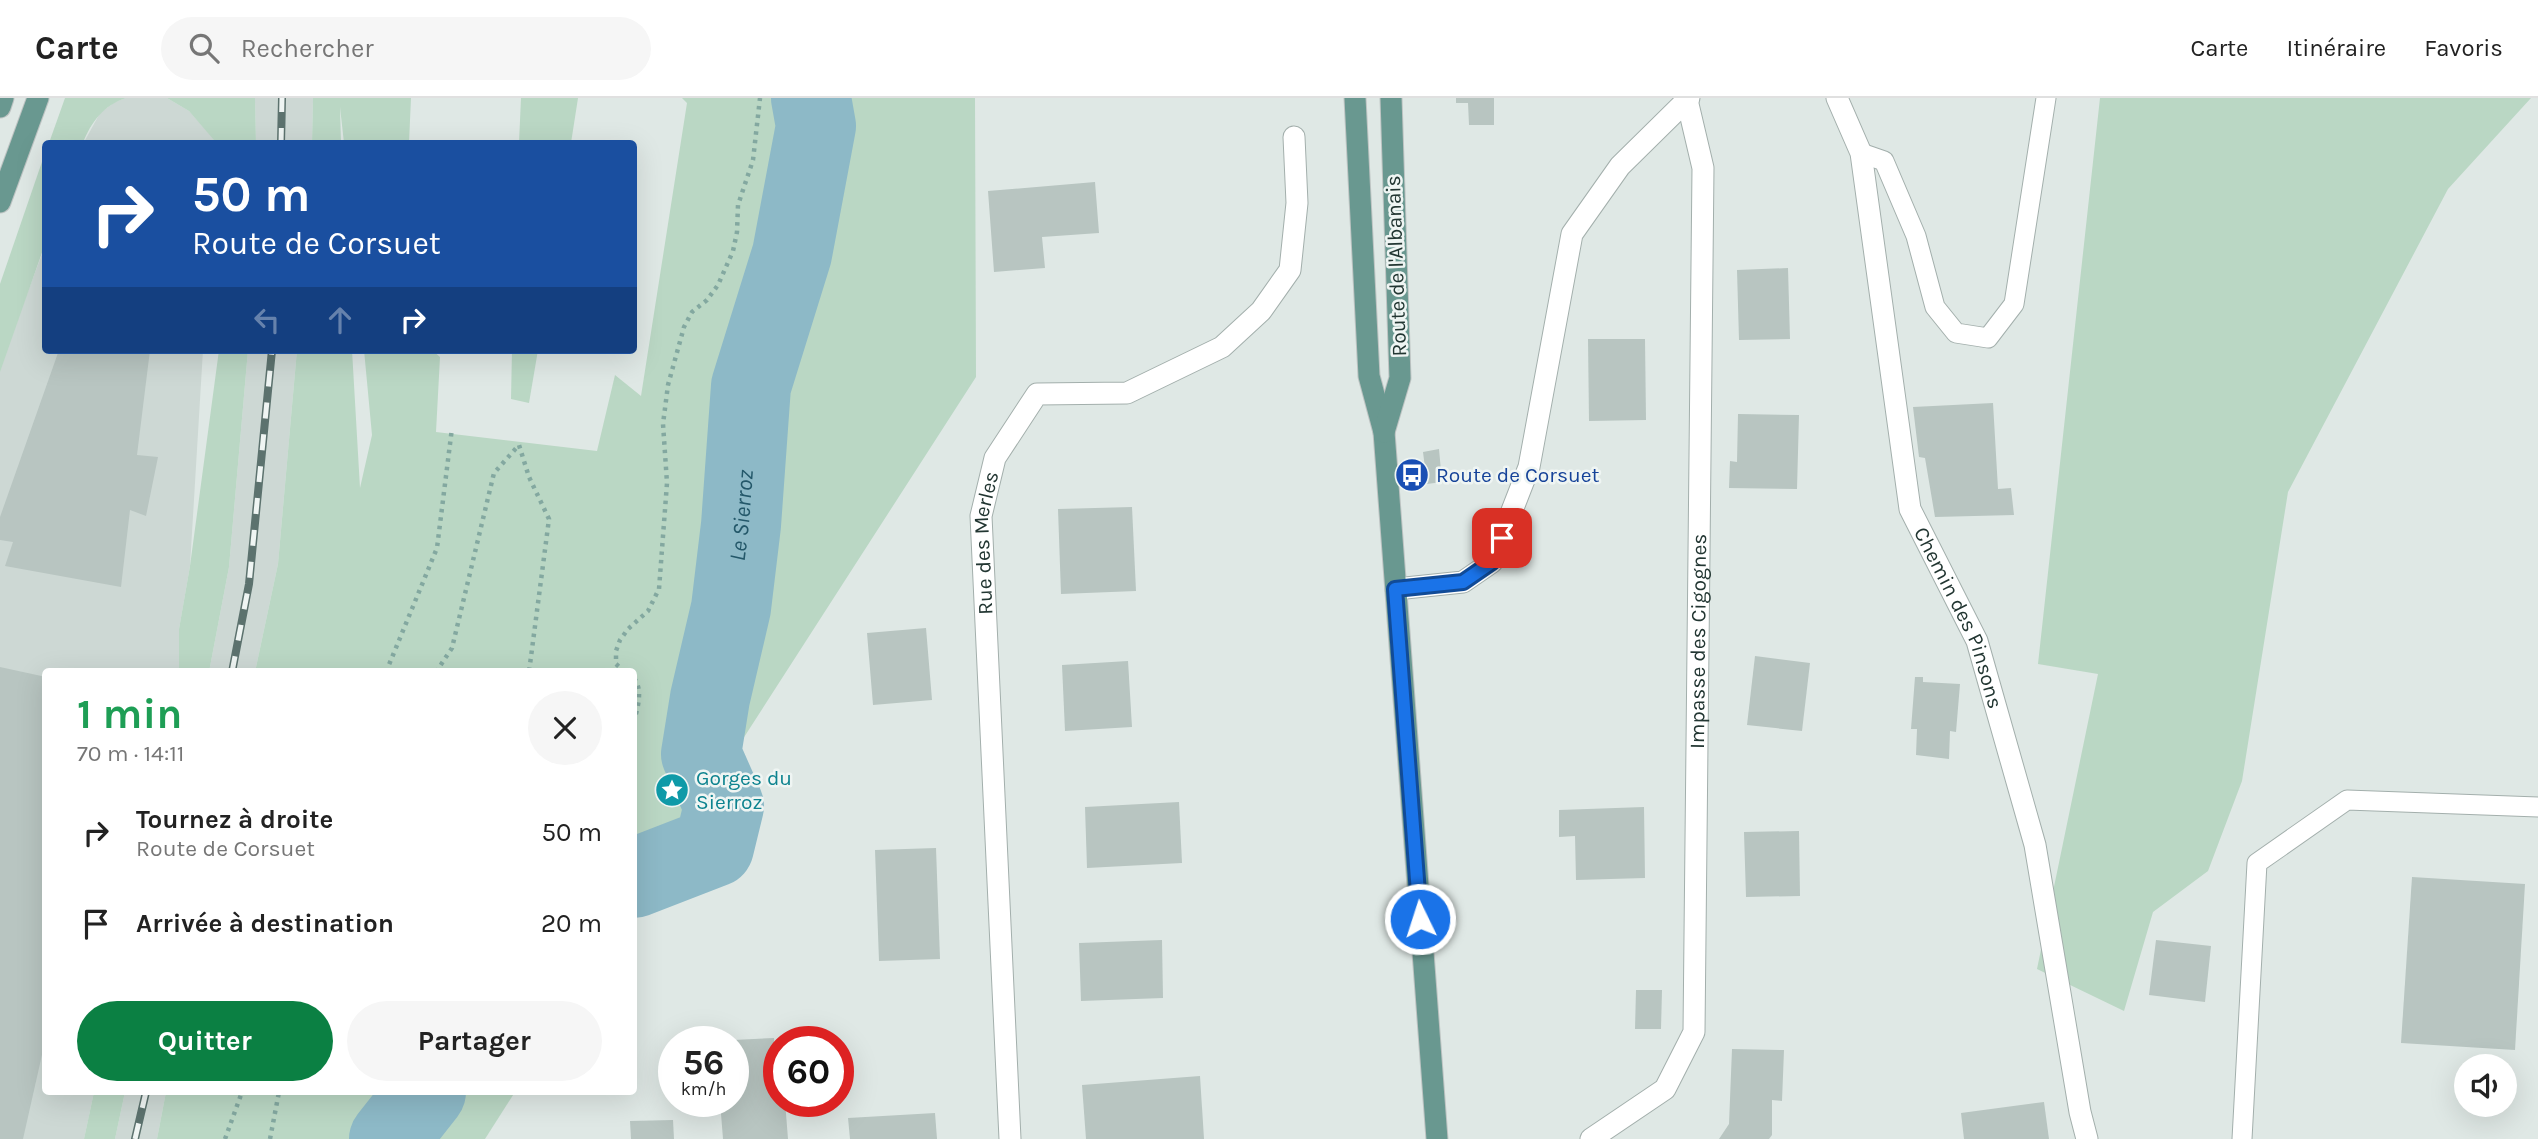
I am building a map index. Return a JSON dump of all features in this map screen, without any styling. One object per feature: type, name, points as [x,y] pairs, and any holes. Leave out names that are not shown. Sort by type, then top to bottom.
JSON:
[{"type":"main road","points":[[0,107],[4,98]]},
{"type":"main road","points":[[0,202],[38,98]]},
{"type":"main road","name":"Route de l'Albanais","points":[[1355,98],[1369,376],[1384,432],[1437,1139]]},
{"type":"main road","name":"Route de l'Albanais","points":[[1384,432],[1400,378],[1391,98]]},
{"type":"street","name":"Chemin des Pinsons","points":[[1837,98],[1861,153],[1910,509],[1977,641],[2028,820],[2035,845],[2080,1112],[2087,1139]]},
{"type":"street","points":[[1395,589],[1463,582],[1492,562],[1529,467],[1572,234],[1620,166],[1688,99]]},
{"type":"street","name":"Impasse des Cigognes","points":[[1591,1139],[1665,1089],[1694,1032],[1703,168],[1688,99]]},
{"type":"street","name":"Rue des Merles","points":[[1010,1139],[981,516],[995,458],[1037,394],[1127,393],[1222,347],[1261,311],[1290,270],[1297,203],[1294,136]]},
{"type":"lane","points":[[1861,153],[1884,161],[1916,236],[1935,307],[1956,333],[1988,338],[2014,304],[2046,98]]},
{"type":"lane","points":[[2242,1139],[2257,863],[2347,800],[2538,807]]},
{"type":"path","points":[[621,668],[617,664],[616,651],[628,629],[648,611],[659,589],[667,483],[663,424],[676,353],[692,312],[707,300],[718,285],[733,251],[737,232],[737,205],[753,160],[760,98]]},
{"type":"path","points":[[388,668],[437,548],[452,429]]},
{"type":"path","points":[[439,668],[452,648],[494,473],[519,445],[529,477],[549,519],[530,668]]},
{"type":"path","points":[[637,682],[637,704]]},
{"type":"path","points":[[225,1139],[241,1095]]},
{"type":"path","points":[[270,1139],[278,1095]]},
{"type":"shaded area","points":[[126,98],[167,98],[189,111],[215,140],[85,140],[100,113]]},
{"type":"shaded area","points":[[255,98],[313,98],[312,140],[256,140]]},
{"type":"shaded area","points":[[42,254],[42,354],[203,354],[190,566],[179,629],[179,668],[42,668],[42,1095],[93,1095],[84,1139],[0,1139],[0,366]]},
{"type":"shaded area","points":[[248,354],[297,354],[278,564],[256,668],[210,668],[229,567]]},
{"type":"shaded area","points":[[124,1095],[165,1095],[157,1139],[115,1139]]},
{"type":"green space","points":[[65,98],[126,98],[99,115],[84,140],[50,140]]},
{"type":"green space","points":[[167,98],[255,98],[256,140],[214,140],[189,111]]},
{"type":"green space","points":[[313,98],[411,98],[409,140],[344,140],[340,107],[341,140],[312,140]]},
{"type":"green space","points":[[521,98],[578,98],[571,140],[519,140]]},
{"type":"green space","points":[[682,98],[975,98],[976,377],[637,903],[637,668],[256,668],[278,564],[297,354],[352,354],[360,488],[372,435],[364,354],[437,354],[440,357],[436,432],[597,451],[615,375],[641,396],[687,103]]},
{"type":"green space","points":[[2100,98],[2531,98],[2448,189],[2288,492],[2242,781],[2208,871],[2153,912],[2124,1011],[2037,969],[2098,674],[2038,664]]},
{"type":"green space","points":[[42,162],[42,253],[0,372],[0,284]]},
{"type":"green space","points":[[218,354],[248,354],[229,567],[210,668],[179,668],[179,629]]},
{"type":"green space","points":[[512,354],[537,354],[529,403],[511,399]]},
{"type":"green space","points":[[93,1095],[124,1095],[115,1139],[84,1139]]},
{"type":"green space","points":[[165,1095],[513,1095],[485,1139],[157,1139]]},
{"type":"building","points":[[1456,98],[1494,98],[1494,125],[1469,125],[1468,103],[1456,103]]},
{"type":"building","points":[[1095,182],[1099,233],[1042,237],[1045,268],[994,272],[988,191]]},
{"type":"building","points":[[1788,268],[1790,339],[1739,340],[1737,270]]},
{"type":"building","points":[[1588,339],[1645,339],[1646,420],[1589,421]]},
{"type":"building","points":[[58,354],[150,354],[137,455],[158,457],[146,516],[130,510],[121,587],[5,566],[13,542],[0,540],[0,517]]},
{"type":"building","points":[[1993,403],[1998,489],[2011,488],[2014,515],[1935,517],[1925,458],[1919,457],[1913,407]]},
{"type":"building","points":[[1738,414],[1799,415],[1797,489],[1729,488],[1730,461],[1737,462]]},
{"type":"building","points":[[1439,449],[1442,482],[1427,484],[1423,452]]},
{"type":"building","points":[[1132,507],[1136,591],[1061,594],[1058,509]]},
{"type":"building","points":[[926,628],[932,700],[873,705],[867,633]]},
{"type":"building","points":[[1755,656],[1810,663],[1802,731],[1747,725]]},
{"type":"building","points":[[1128,661],[1132,727],[1065,731],[1062,665]]},
{"type":"building","points":[[0,667],[42,676],[42,1055],[23,1139],[0,1139]]},
{"type":"building","points":[[1915,677],[1923,677],[1923,682],[1960,684],[1956,732],[1950,731],[1949,759],[1916,755],[1917,729],[1911,729]]},
{"type":"building","points":[[1179,802],[1182,863],[1087,868],[1085,807]]},
{"type":"building","points":[[1644,807],[1645,878],[1576,880],[1575,836],[1559,837],[1559,810]]},
{"type":"building","points":[[1799,831],[1800,896],[1746,897],[1744,832]]},
{"type":"building","points":[[936,848],[940,959],[879,961],[875,850]]},
{"type":"building","points":[[2412,877],[2525,884],[2515,1050],[2401,1043]]},
{"type":"building","points":[[1162,940],[1163,998],[1081,1001],[1079,943]]},
{"type":"building","points":[[2156,940],[2211,946],[2205,1002],[2149,995]]},
{"type":"building","points":[[1636,990],[1662,990],[1661,1029],[1635,1029]]},
{"type":"building","points":[[749,1039],[763,1039],[763,1117],[786,1117],[788,1139],[723,1139],[721,1117],[749,1117]]},
{"type":"building","points":[[1732,1049],[1784,1050],[1782,1101],[1772,1100],[1772,1135],[1769,1139],[1719,1139],[1729,1124]]},
{"type":"building","points":[[1200,1076],[1204,1139],[1086,1139],[1082,1085]]},
{"type":"building","points":[[2044,1102],[2049,1139],[1964,1139],[1961,1113]]},
{"type":"building","points":[[935,1113],[937,1139],[850,1139],[848,1118]]},
{"type":"building","points":[[673,1120],[674,1139],[631,1139],[630,1121]]},
{"type":"waterway","name":"Le Sierroz","points":[[637,877],[714,847],[724,806],[701,754],[710,698],[731,608],[741,525],[751,386],[792,254],[816,126],[811,98]]},
{"type":"waterway","name":"Le Sierroz","points":[[389,1139],[424,1095]]},
{"type":"railway","points":[[281,140],[282,98]]},
{"type":"railway","points":[[233,668],[249,584],[272,354]]},
{"type":"railway","points":[[135,1139],[145,1095]]},
{"type":"place","name":"Route de Corsuet","points":[[1412,475]]},
{"type":"place","name":"Gorges du Sierroz","points":[[672,790]]},
{"type":"route","points":[[1420,919],[1395,589],[1463,582],[1492,562],[1502,538]]}]
